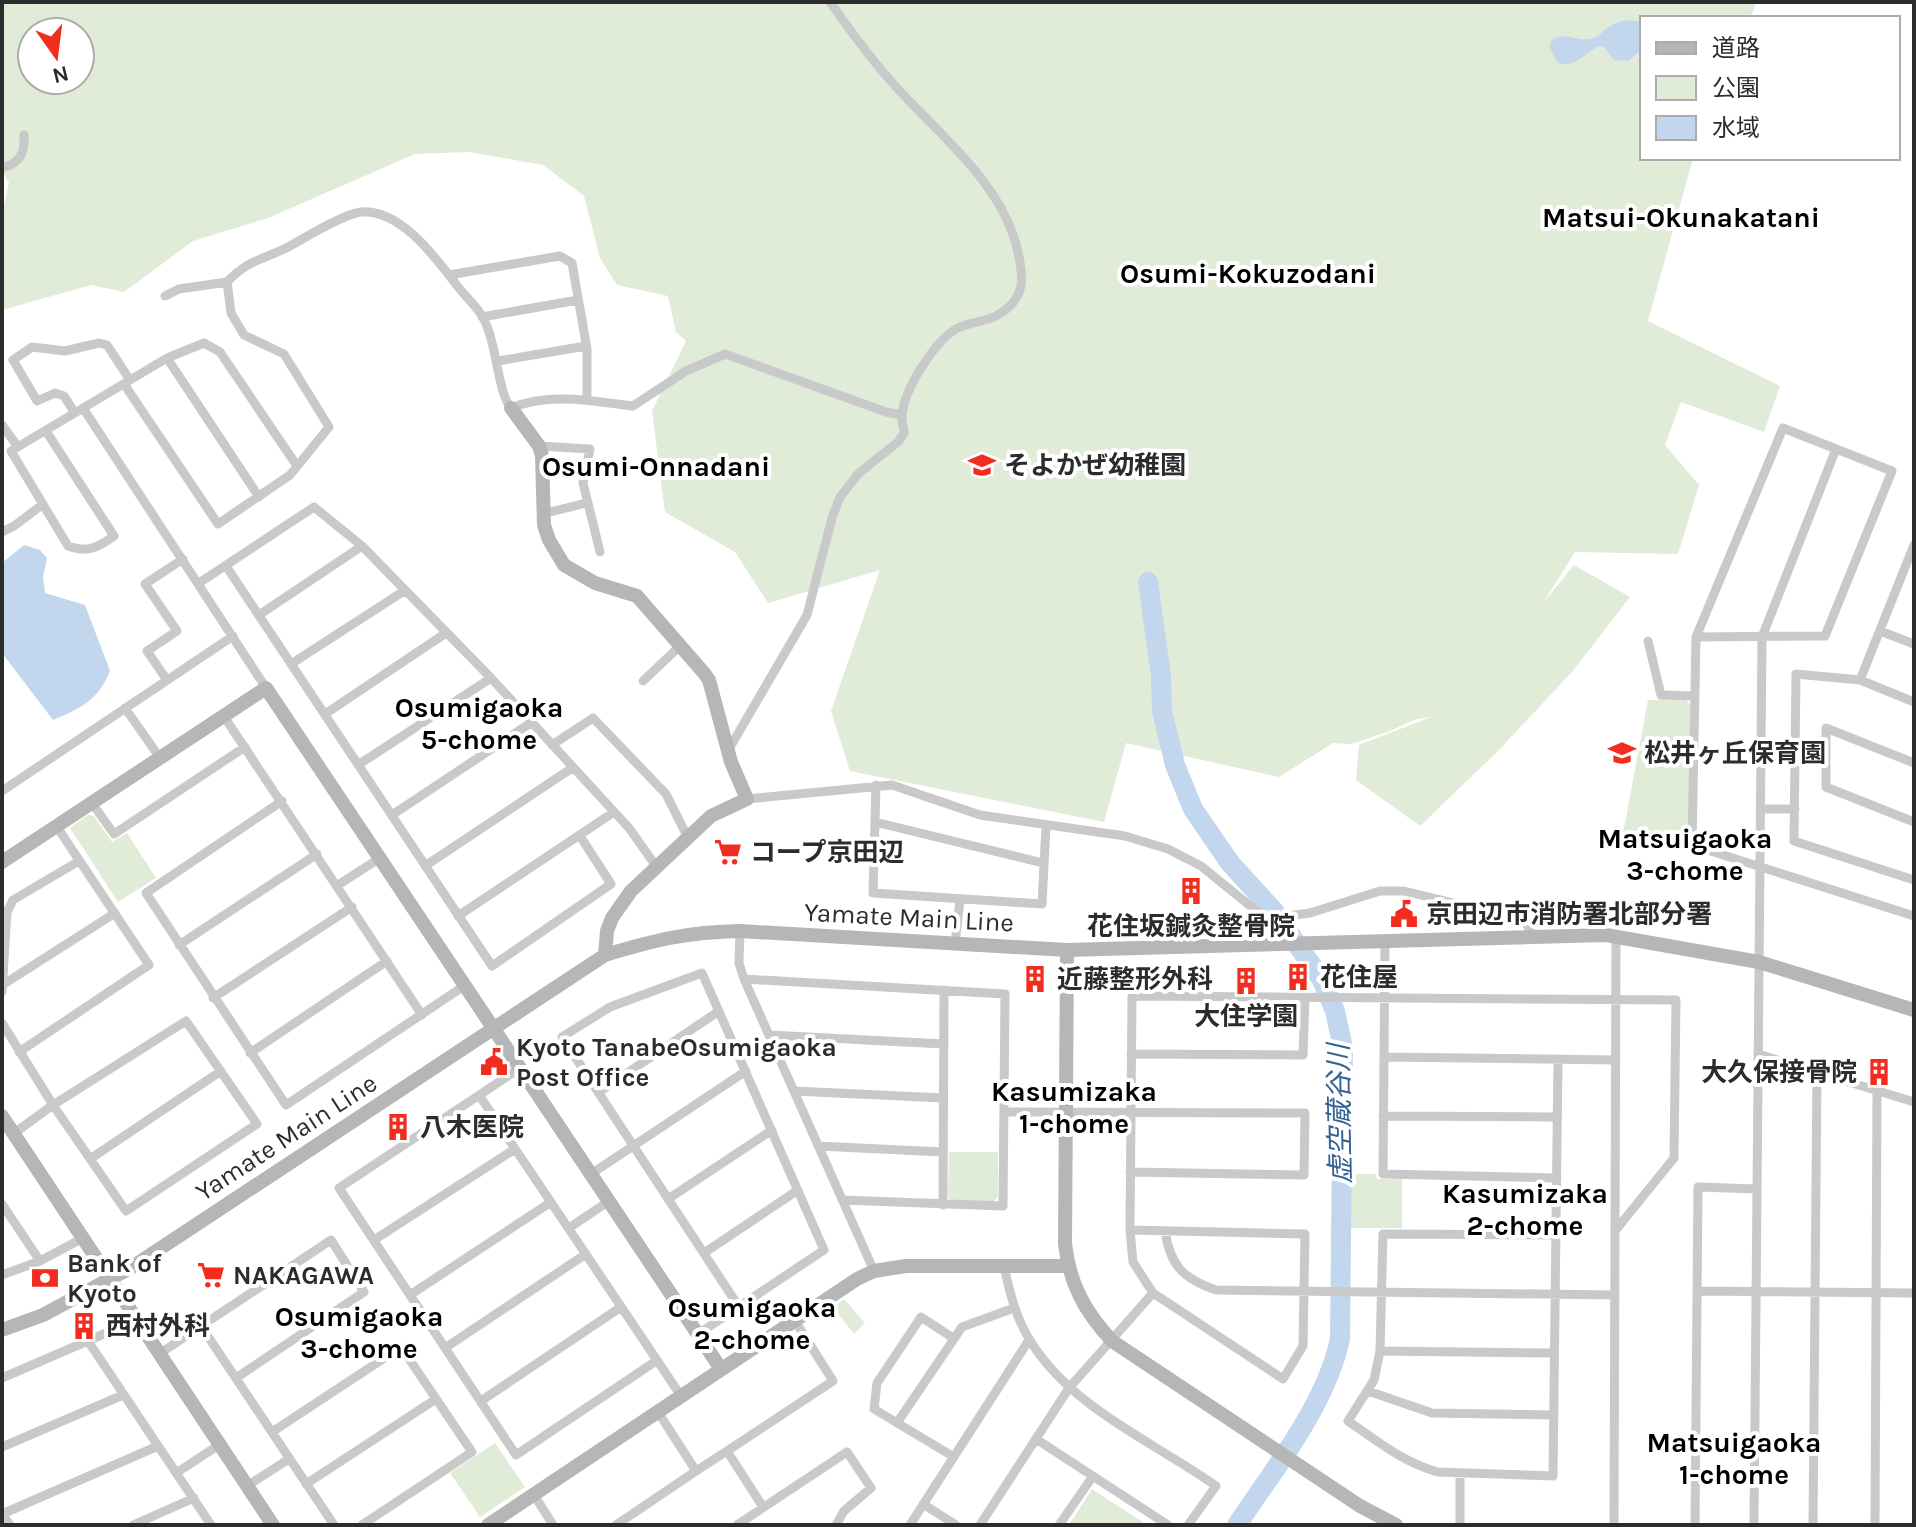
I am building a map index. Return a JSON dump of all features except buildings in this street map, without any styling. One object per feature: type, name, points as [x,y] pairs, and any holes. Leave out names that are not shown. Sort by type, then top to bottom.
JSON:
[{"type":"street","points":[[729,749],[807,615],[840,497],[859,473],[898,442],[904,433],[902,415],[912,386],[940,340],[958,328],[996,316],[1022,289],[1023,272],[1014,236],[980,177],[870,57],[830,2]]},
{"type":"street","points":[[2,168],[20,159],[25,149],[24,135]]},
{"type":"street","points":[[165,296],[179,289],[227,282],[257,258],[361,212],[401,225],[429,249],[482,317],[498,361],[506,402],[539,446],[542,456],[542,514],[549,540],[564,565],[595,583],[637,596],[709,680],[731,762],[747,799]]},
{"type":"street","points":[[449,275],[560,256],[572,263],[586,346],[587,400]]},
{"type":"street","points":[[227,282],[231,313],[244,335],[284,354],[329,427],[290,475],[218,524],[127,382],[107,345],[99,343],[65,351],[32,347],[13,360],[37,401],[55,393],[64,396],[79,411],[183,559],[721,1369]]},
{"type":"street","points":[[482,317],[578,300]]},
{"type":"street","points":[[46,431],[114,536],[93,550],[80,550],[68,546],[11,451],[167,358],[204,343],[220,352],[297,466]]},
{"type":"street","points":[[498,361],[586,346]]},
{"type":"street","points":[[511,408],[532,399],[587,400],[633,406],[686,371],[725,354],[902,415]]},
{"type":"street","points":[[167,358],[259,497]]},
{"type":"street","points":[[2,425],[18,447]]},
{"type":"street","points":[[1692,845],[1696,637],[1783,428],[1892,471],[1825,636],[1696,637]]},
{"type":"street","points":[[539,446],[590,449],[583,483],[600,552]]},
{"type":"street","points":[[1754,1525],[1762,637],[1836,449]]},
{"type":"street","points":[[542,514],[586,503]]},
{"type":"street","points":[[2,532],[42,505]]},
{"type":"street","points":[[199,583],[314,507],[362,546],[491,678],[614,812],[656,866]]},
{"type":"street","points":[[1860,680],[1914,545]]},
{"type":"street","points":[[259,615],[362,546]]},
{"type":"street","points":[[167,680],[147,651],[177,631],[145,584],[183,559]]},
{"type":"street","points":[[226,566],[492,966],[611,884],[580,836]]},
{"type":"street","points":[[291,664],[404,591]]},
{"type":"street","points":[[1880,631],[1914,644]]},
{"type":"street","points":[[325,714],[446,633]]},
{"type":"street","points":[[2,791],[233,636]]},
{"type":"street","points":[[1648,641],[1661,695],[1695,696]]},
{"type":"street","points":[[643,681],[681,645]]},
{"type":"street","points":[[1914,702],[1860,680],[1796,674],[1794,841],[1914,880]]},
{"type":"street","points":[[358,765],[491,678]]},
{"type":"street","points":[[2,862],[266,688]]},
{"type":"street","points":[[125,708],[160,758]]},
{"type":"street","points":[[223,715],[422,1015]]},
{"type":"street","points":[[552,745],[593,718],[666,794],[687,836]]},
{"type":"street","points":[[392,815],[532,722]]},
{"type":"street","points":[[1914,763],[1826,728],[1826,787],[1914,822]]},
{"type":"street","points":[[92,803],[114,834],[245,747]]},
{"type":"street","points":[[425,866],[572,768]]},
{"type":"street","points":[[876,785],[873,893],[1042,904],[1046,826]]},
{"type":"street","points":[[605,955],[607,931],[612,918],[631,891],[687,836],[720,809],[747,799],[876,785],[892,785],[915,791],[980,815],[1125,836],[1168,849],[1201,866],[1254,909],[1271,918],[1290,918],[1380,891],[1404,891],[1524,920],[1534,937]]},
{"type":"street","points":[[282,801],[146,893],[286,1105],[464,986]]},
{"type":"street","points":[[1760,809],[1795,809]]},
{"type":"street","points":[[458,916],[614,812]]},
{"type":"street","points":[[875,822],[1043,863]]},
{"type":"street","points":[[19,1052],[149,965],[57,827]]},
{"type":"street","points":[[1628,844],[1692,845],[1914,916]]},
{"type":"street","points":[[179,945],[317,854]]},
{"type":"street","points":[[338,885],[380,858]]},
{"type":"street","points":[[3,988],[7,912],[13,900],[79,861]]},
{"type":"street","points":[[955,944],[960,900]]},
{"type":"street","points":[[213,998],[352,907]]},
{"type":"street","points":[[3,988],[115,913]]},
{"type":"street","points":[[740,931],[739,963],[744,979],[874,1271]]},
{"type":"street","name":"Yamate Main Line","points":[[2,1330],[43,1315],[110,1280],[605,955],[661,938],[740,931],[1067,950],[1616,936],[1759,962],[1914,1010]]},
{"type":"street","points":[[1614,1525],[1616,936]]},
{"type":"street","points":[[1385,941],[1383,1174],[1557,1178]]},
{"type":"street","points":[[1067,950],[1065,1243],[1077,1294],[1086,1310],[1112,1341],[1360,1506],[1396,1525]]},
{"type":"street","points":[[250,1053],[387,961]]},
{"type":"street","points":[[698,1334],[739,1307],[824,1250],[702,973],[610,1007],[562,1037],[739,1307]]},
{"type":"street","points":[[744,979],[1005,994],[1003,1206],[842,1200]]},
{"type":"street","points":[[943,1205],[944,990]]},
{"type":"street","points":[[1130,1230],[1305,1234],[1308,1292],[1303,1346],[1283,1379],[1153,1293],[1133,1262],[1130,1230],[1132,996],[1676,1000],[1674,1158],[1615,1231]]},
{"type":"street","points":[[1131,1054],[1303,1055],[1305,998]]},
{"type":"street","points":[[599,1092],[719,1011]]},
{"type":"street","points":[[2,1023],[53,1105],[126,1211],[257,1124],[186,1021],[53,1105],[13,1134]]},
{"type":"street","points":[[769,1035],[944,1044]]},
{"type":"street","points":[[1758,1054],[1914,1102]]},
{"type":"street","points":[[1384,1057],[1616,1060]]},
{"type":"street","points":[[1556,1235],[1383,1234],[1376,1291],[1380,1351],[1374,1380],[1348,1421],[1400,1457],[1422,1468],[1460,1473],[1553,1476],[1554,1353],[1557,1178],[1558,1059]]},
{"type":"street","points":[[520,1068],[339,1188],[516,1455],[656,1361]]},
{"type":"street","points":[[90,1159],[221,1071]]},
{"type":"street","points":[[591,1174],[746,1071]]},
{"type":"street","points":[[1813,1525],[1817,1071]]},
{"type":"street","points":[[794,1091],[943,1098]]},
{"type":"street","points":[[1875,1525],[1877,1091]]},
{"type":"street","points":[[479,1095],[681,1396]]},
{"type":"street","points":[[1004,1112],[1305,1113],[1304,1175],[1130,1172]]},
{"type":"street","points":[[2,1116],[273,1525]]},
{"type":"street","points":[[1383,1116],[1557,1117]]},
{"type":"street","points":[[668,1199],[772,1130]]},
{"type":"street","points":[[818,1146],[943,1152]]},
{"type":"street","points":[[374,1240],[515,1149]]},
{"type":"street","points":[[1695,1525],[1698,1187],[1757,1189]]},
{"type":"street","points":[[704,1253],[798,1190]]},
{"type":"street","points":[[569,1228],[609,1201]]},
{"type":"street","points":[[410,1295],[551,1202]]},
{"type":"street","points":[[3,1208],[40,1261]]},
{"type":"street","points":[[1165,1231],[1168,1255],[1180,1270],[1201,1285],[1216,1290],[1615,1295]]},
{"type":"street","points":[[2,1275],[40,1261],[83,1238]]},
{"type":"street","points":[[159,1354],[331,1240],[364,1292],[236,1378]]},
{"type":"street","points":[[445,1348],[586,1254]]},
{"type":"street","points":[[488,1525],[857,1279],[874,1271],[906,1266],[1069,1266]]},
{"type":"street","points":[[1004,1267],[1014,1308],[1029,1340],[1069,1388],[1216,1486],[1188,1525]]},
{"type":"street","points":[[1697,1291],[1914,1293]]},
{"type":"street","points":[[980,1525],[1069,1388],[1153,1293]]},
{"type":"street","points":[[481,1401],[621,1307]]},
{"type":"street","points":[[897,1423],[962,1327],[1014,1308]]},
{"type":"street","points":[[953,1338],[921,1317],[877,1383],[874,1409],[954,1457]]},
{"type":"street","points":[[2,1378],[136,1320]]},
{"type":"street","points":[[616,1525],[833,1381],[795,1321]]},
{"type":"street","points":[[201,1326],[334,1525]]},
{"type":"street","points":[[910,1525],[1029,1340]]},
{"type":"street","points":[[88,1341],[211,1525]]},
{"type":"street","points":[[272,1432],[401,1347],[472,1452],[362,1525]]},
{"type":"street","points":[[1380,1351],[1554,1353]]},
{"type":"street","points":[[1368,1391],[1432,1413],[1554,1415]]},
{"type":"street","points":[[2,1447],[123,1395]]},
{"type":"street","points":[[306,1484],[436,1399]]},
{"type":"street","points":[[658,1412],[696,1471]]},
{"type":"street","points":[[1036,1439],[1168,1525]]},
{"type":"street","points":[[176,1473],[219,1445]]},
{"type":"street","points":[[10,1525],[2,1514],[158,1446]]},
{"type":"street","points":[[727,1451],[763,1507]]},
{"type":"street","points":[[737,1525],[847,1452],[871,1488],[844,1511],[836,1525]]},
{"type":"street","points":[[247,1486],[289,1459]]},
{"type":"street","points":[[1460,1473],[1460,1525]]},
{"type":"street","points":[[1059,1525],[1093,1476]]},
{"type":"street","points":[[534,1495],[553,1525]]},
{"type":"street","points":[[133,1525],[194,1498]]},
{"type":"street","points":[[923,1504],[956,1525]]},
{"type":"green space","points":[[2,2],[1757,2],[1751,16],[1640,16],[1640,160],[1692,160],[1648,321],[1780,386],[1764,432],[1681,402],[1665,445],[1699,485],[1678,554],[1575,552],[1543,603],[1574,565],[1630,597],[1572,672],[1498,751],[1420,826],[1356,780],[1359,745],[1431,717],[1416,719],[1351,744],[1333,743],[1279,777],[1126,743],[1104,822],[850,771],[831,711],[880,570],[768,603],[735,552],[665,512],[652,411],[686,341],[676,332],[668,296],[617,285],[600,258],[584,196],[543,165],[469,152],[415,154],[268,218],[193,241],[124,292],[91,285],[2,310],[2,215],[9,183],[2,171]]},
{"type":"green space","points":[[1685,699],[1690,704],[1690,839],[1624,840],[1648,700]]},
{"type":"green space","points":[[88,815],[94,816],[112,842],[127,833],[156,878],[118,902],[70,828]]},
{"type":"green space","points":[[949,1152],[998,1152],[998,1197],[994,1201],[951,1201],[948,1197]]},
{"type":"green space","points":[[1351,1174],[1376,1174],[1377,1179],[1402,1179],[1402,1228],[1351,1228]]},
{"type":"green space","points":[[844,1299],[865,1323],[854,1334],[833,1307]]},
{"type":"green space","points":[[495,1443],[525,1487],[480,1517],[450,1473]]},
{"type":"green space","points":[[1092,1489],[1147,1525],[1069,1525]]},
{"type":"water","points":[[1619,22],[1640,22],[1640,52],[1628,61],[1614,60],[1600,46],[1575,62],[1564,64],[1557,62],[1549,47],[1557,37],[1592,38]]},
{"type":"water","points":[[24,545],[40,550],[47,558],[43,577],[45,593],[85,605],[110,671],[88,702],[53,720],[2,653],[2,563]]},
{"type":"waterway","name":"虚空蔵谷川","points":[[1148,582],[1161,676],[1162,711],[1175,765],[1193,809],[1230,863],[1273,910],[1322,980],[1335,1011],[1343,1048],[1340,1339],[1333,1364],[1311,1412],[1237,1525]]},
{"type":"place","name":"そよかぜ幼稚園","points":[[982,465]]},
{"type":"place","name":"松井ヶ丘保育園","points":[[1622,753]]},
{"type":"place","name":"コープ京田辺","points":[[728,852]]},
{"type":"place","name":"花住坂鍼灸整骨院","points":[[1191,891]]},
{"type":"place","name":"京田辺市消防署北部分署","points":[[1404,914]]},
{"type":"place","name":"花住屋","points":[[1298,977]]},
{"type":"place","name":"近藤整形外科","points":[[1035,979]]},
{"type":"place","name":"大住学園","points":[[1246,981]]},
{"type":"place","name":"Kyoto TanabeOsumigaoka Post Office","points":[[494,1062]]},
{"type":"place","name":"大久保接骨院","points":[[1879,1072]]},
{"type":"place","name":"八木医院","points":[[398,1127]]},
{"type":"place","name":"NAKAGAWA","points":[[211,1275]]},
{"type":"place","name":"Bank of Kyoto","points":[[45,1278]]},
{"type":"place","name":"西村外科","points":[[84,1326]]},
{"type":"district","name":"Matsui-Okunakatani","points":[[1681,217]]},
{"type":"district","name":"Osumi-Kokuzodani","points":[[1248,273]]},
{"type":"district","name":"Osumi-Onnadani","points":[[656,466]]},
{"type":"district","name":"Osumigaoka 5-chome","points":[[479,723]]},
{"type":"district","name":"Matsuigaoka 3-chome","points":[[1685,854]]},
{"type":"district","name":"Kasumizaka 1-chome","points":[[1074,1107]]},
{"type":"district","name":"Kasumizaka 2-chome","points":[[1525,1209]]},
{"type":"district","name":"Osumigaoka 2-chome","points":[[752,1323]]},
{"type":"district","name":"Osumigaoka 3-chome","points":[[359,1332]]},
{"type":"district","name":"Matsuigaoka 1-chome","points":[[1734,1458]]}]
